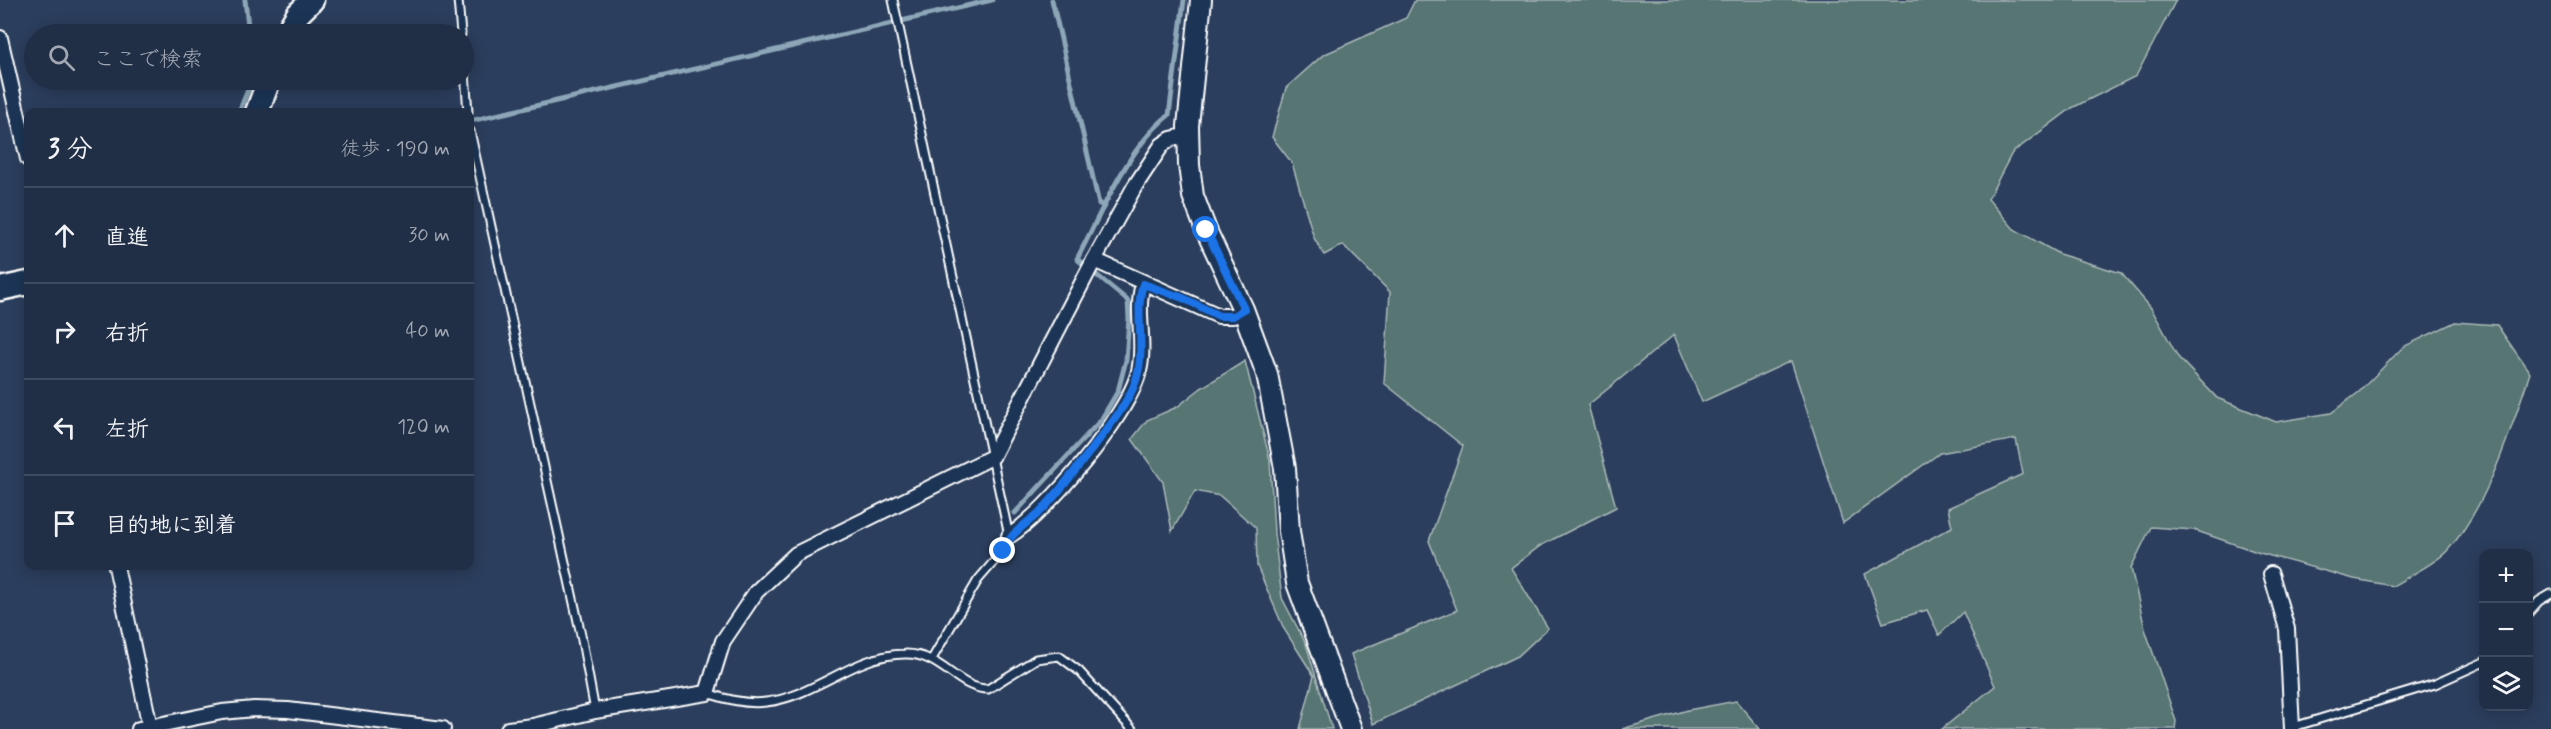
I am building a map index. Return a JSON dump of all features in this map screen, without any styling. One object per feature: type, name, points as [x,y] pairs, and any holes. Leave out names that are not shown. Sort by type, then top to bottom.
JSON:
[{"type":"main road","points":[[292,24],[312,0]]},
{"type":"main road","points":[[258,108],[265,90]]},
{"type":"main road","points":[[0,289],[24,284]]},
{"type":"street","points":[[1201,0],[1188,135],[1189,165],[1194,196],[1206,230],[1244,309],[1268,374],[1285,468],[1289,531],[1297,583],[1351,729]]},
{"type":"street","points":[[0,38],[24,142]]},
{"type":"street","points":[[508,729],[533,726],[595,711],[707,693],[723,642],[756,592],[796,554],[992,457],[1135,186],[1162,145],[1171,138],[1188,135]]},
{"type":"street","points":[[1094,260],[1143,284],[1183,298],[1219,316],[1233,316],[1244,309]]},
{"type":"street","points":[[1009,536],[1041,510],[1059,491],[1115,419],[1134,388],[1142,350],[1140,295],[1143,284]]},
{"type":"street","points":[[117,570],[144,728],[222,712],[254,709],[288,710],[443,729]]},
{"type":"street","points":[[2271,574],[2287,630],[2293,728]]},
{"type":"lane","points":[[458,0],[460,24]]},
{"type":"lane","points":[[893,0],[1009,536],[1003,551],[978,580],[932,658]]},
{"type":"lane","points":[[466,90],[468,108]]},
{"type":"lane","points":[[474,149],[581,635],[595,711]]},
{"type":"lane","points":[[2533,608],[2539,601],[2551,594]]},
{"type":"lane","points":[[707,693],[730,700],[765,703],[797,694],[865,662],[902,654],[916,654],[932,658],[970,686],[988,689],[1036,659],[1059,656],[1079,671],[1132,729]]},
{"type":"lane","points":[[2293,728],[2435,684],[2479,664]]},
{"type":"green space","points":[[1415,0],[2176,0],[2136,76],[2072,108],[2012,153],[1988,199],[2014,229],[2059,254],[2121,273],[2151,308],[2178,357],[2217,398],[2276,422],[2331,413],[2359,392],[2403,347],[2455,322],[2497,325],[2530,373],[2486,491],[2461,533],[2447,551],[2429,565],[2393,586],[2354,579],[2260,553],[2194,530],[2151,527],[2131,568],[2145,629],[2176,721],[2175,729],[1942,729],[1995,686],[1963,612],[1939,635],[1927,610],[1883,623],[1865,574],[1952,527],[1948,508],[2023,474],[2016,439],[1940,453],[1843,523],[1791,361],[1702,402],[1674,335],[1588,405],[1616,507],[1540,546],[1511,568],[1548,628],[1518,656],[1373,724],[1351,654],[1457,610],[1429,541],[1463,446],[1384,383],[1390,292],[1343,245],[1324,255],[1314,238],[1292,163],[1272,137],[1286,88],[1323,55],[1406,18]]},
{"type":"green space","points":[[1245,361],[1270,460],[1274,533],[1282,598],[1306,644],[1332,729],[1300,729],[1314,676],[1284,629],[1257,566],[1256,528],[1220,496],[1195,491],[1172,531],[1163,482],[1132,439],[1147,420],[1177,407],[1201,388]]},
{"type":"green space","points":[[1736,701],[1760,729],[1622,729],[1688,710]]},
{"type":"waterway","points":[[245,0],[248,24]]},
{"type":"waterway","points":[[474,120],[992,0]]},
{"type":"waterway","points":[[1052,0],[1099,204],[1105,206]]},
{"type":"waterway","points":[[1015,513],[1101,420],[1118,391],[1126,360],[1128,301],[1077,259],[1128,162],[1154,128],[1169,115],[1184,0]]},
{"type":"waterway","points":[[241,108],[248,90]]},
{"type":"route","points":[[1003,551],[1009,536],[1020,529],[1059,491],[1115,419],[1134,388],[1142,350],[1140,295],[1143,284],[1183,298],[1219,316],[1233,316],[1244,309],[1206,230]]}]
